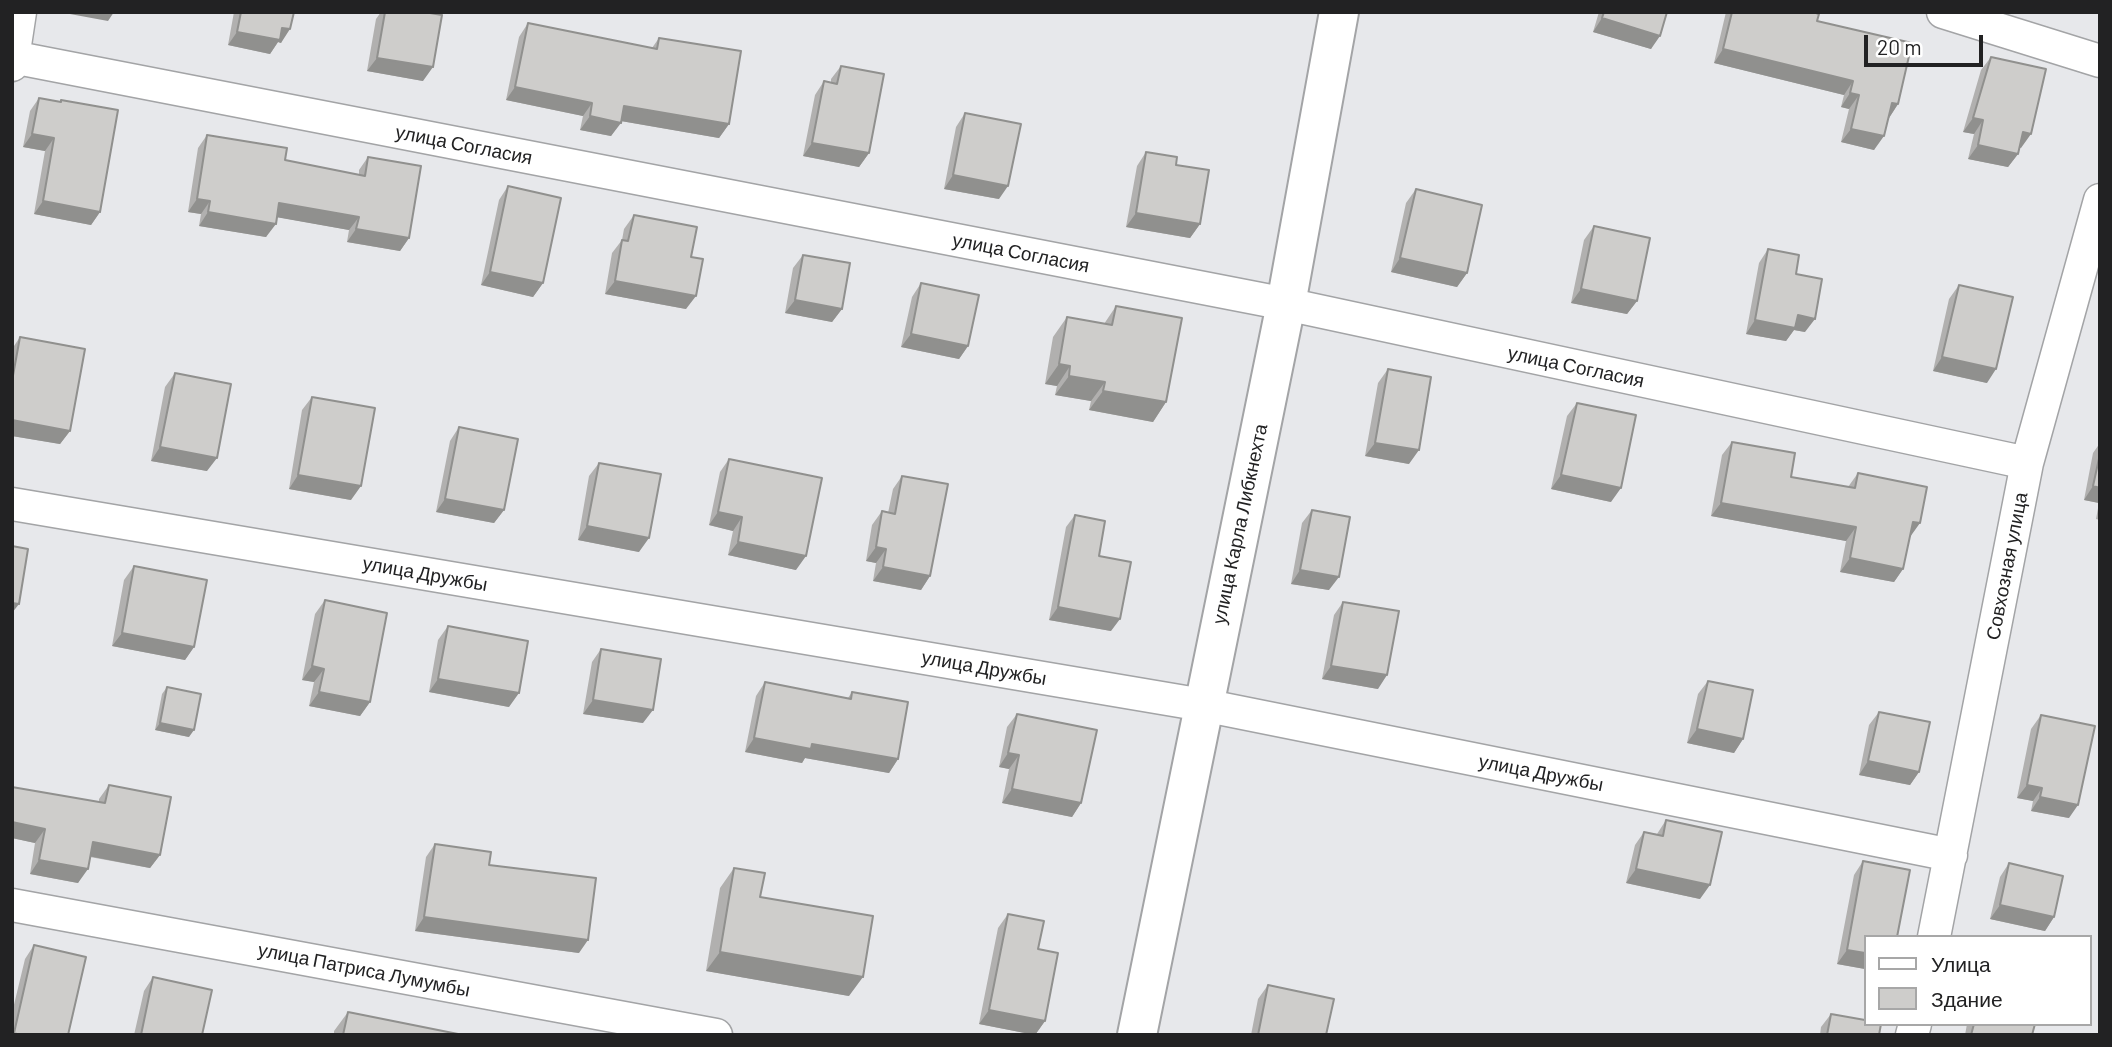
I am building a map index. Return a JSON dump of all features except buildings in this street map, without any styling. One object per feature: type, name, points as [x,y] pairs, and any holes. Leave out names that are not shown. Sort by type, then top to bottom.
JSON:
[{"type":"street","points":[[13,60],[20,12]]},
{"type":"street","name":"улица Карла Либкнехта","points":[[1136,1035],[1286,304],[1339,12]]},
{"type":"street","points":[[1942,12],[2100,61]]},
{"type":"street","name":"улица Согласия","points":[[13,60],[1286,304],[2027,463]]},
{"type":"street","name":"Совхозная улица","points":[[1934,935],[2027,463],[2100,200]]},
{"type":"street","name":"улица Дружбы","points":[[12,505],[1203,705],[1951,855]]},
{"type":"street","name":"улица Патриса Лумумбы","points":[[12,905],[716,1035]]}]
